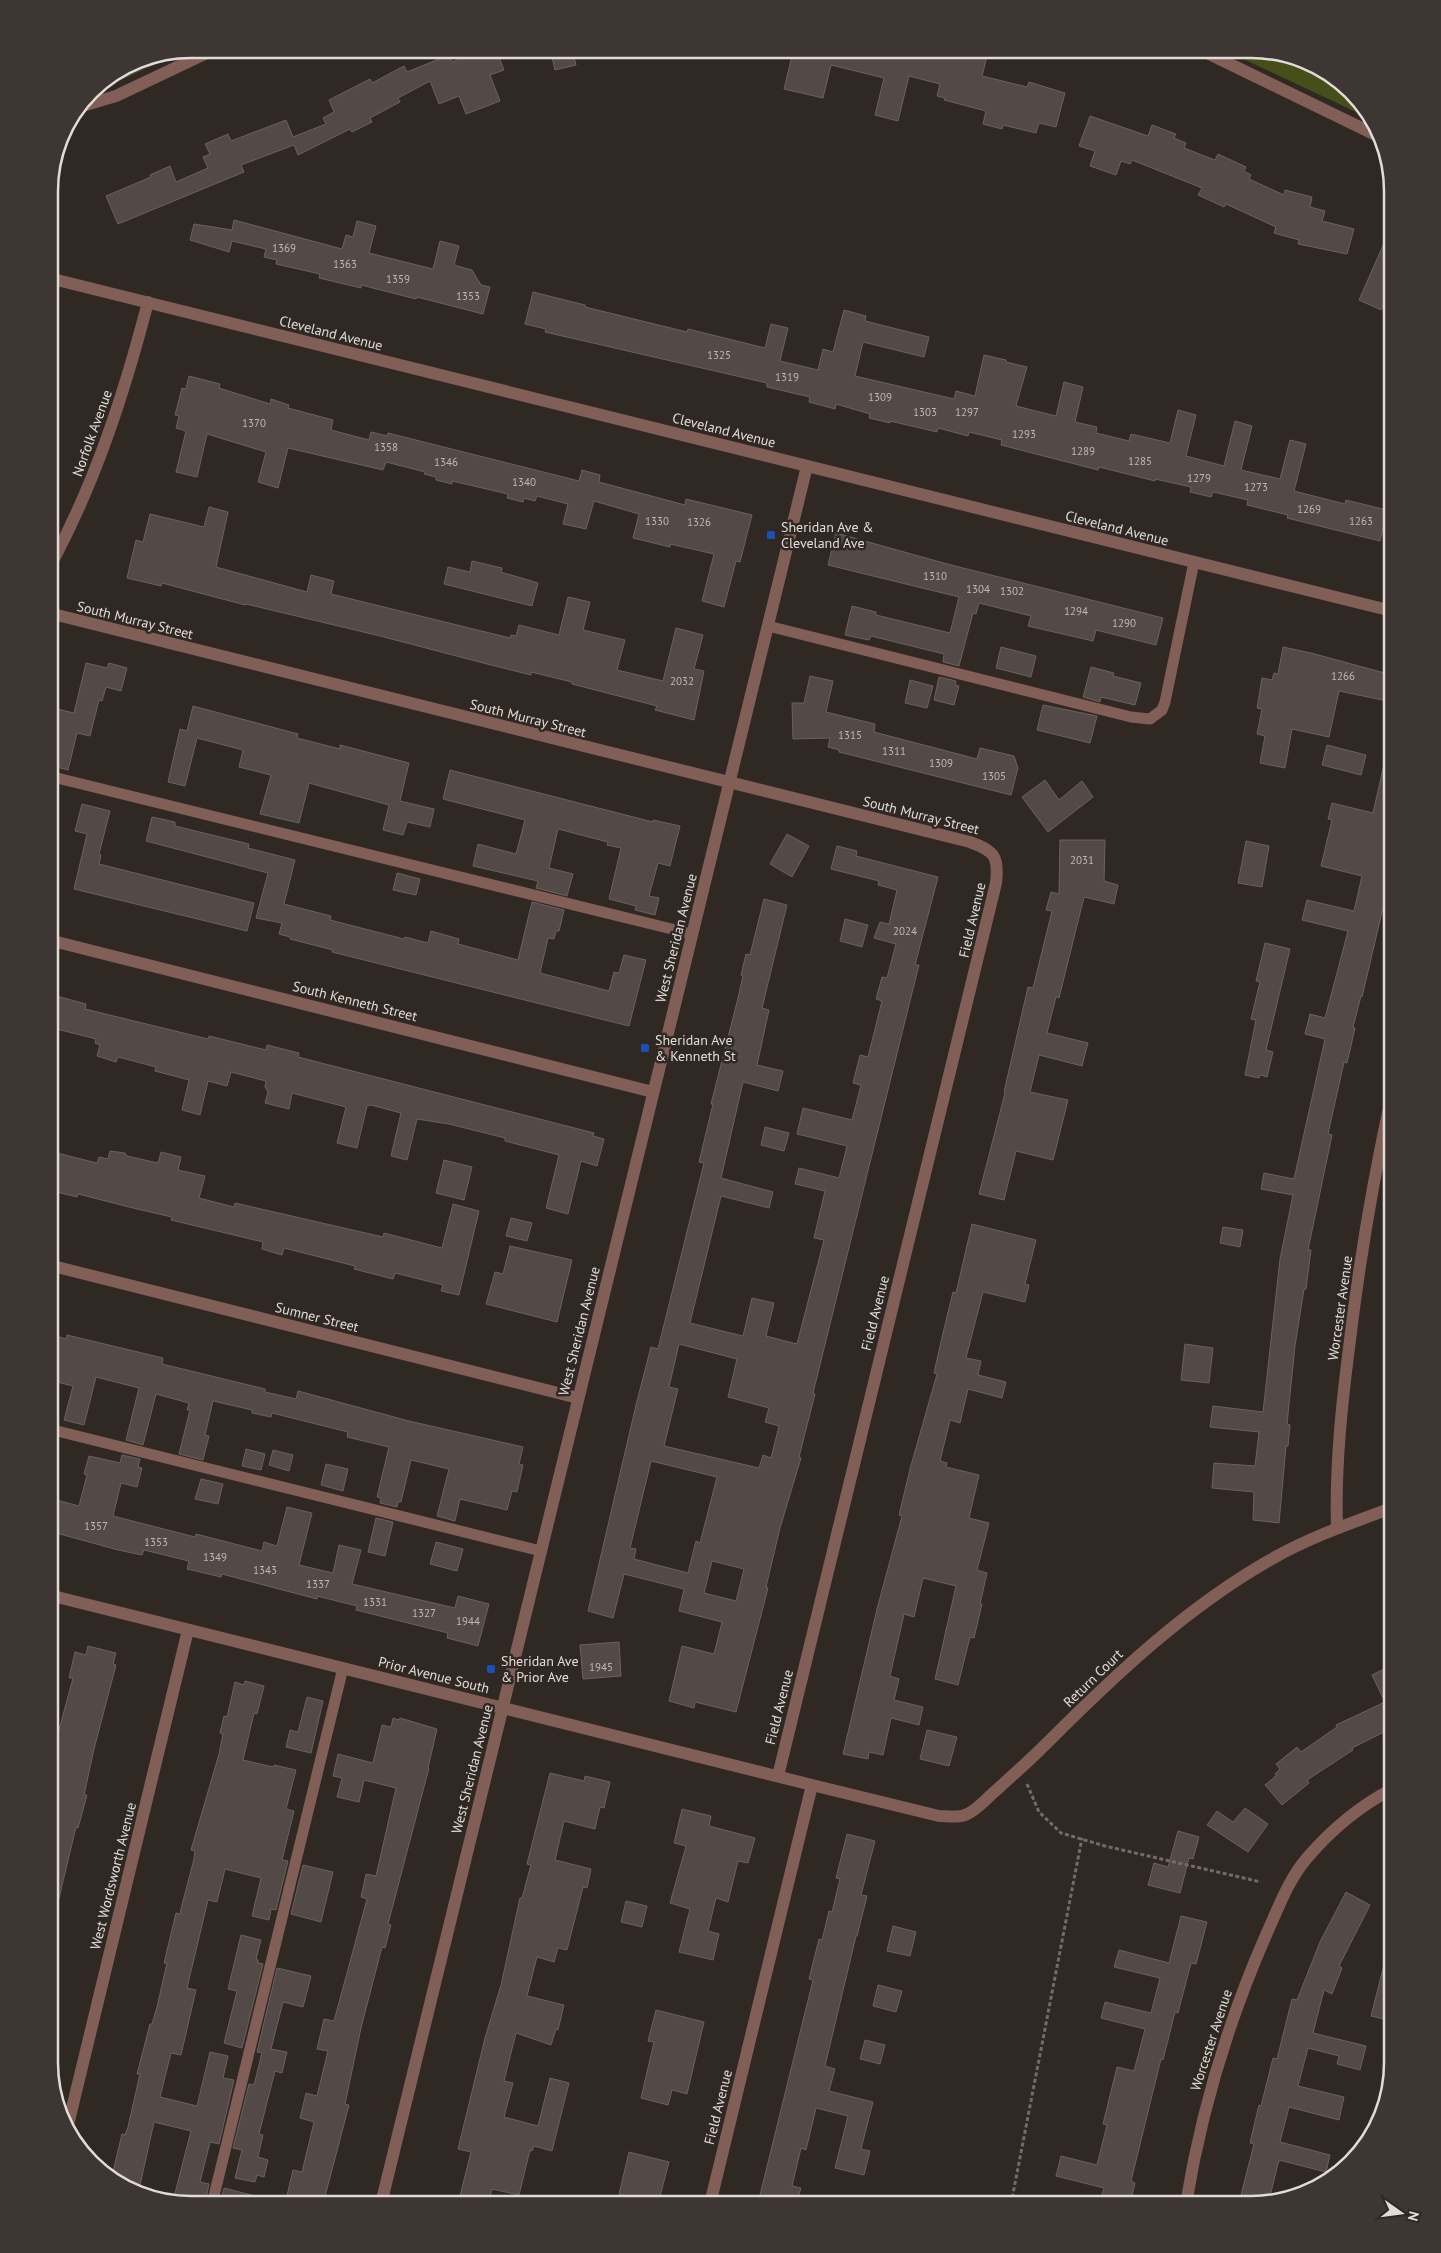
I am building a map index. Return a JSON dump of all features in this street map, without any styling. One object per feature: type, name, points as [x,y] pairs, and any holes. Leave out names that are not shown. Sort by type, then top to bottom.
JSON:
[{"type":"street","points":[[88,105],[116,96],[198,57]]},
{"type":"street","points":[[1217,58],[1371,134]]},
{"type":"street","name":"Cleveland Avenue","points":[[58,280],[1384,609]]},
{"type":"street","name":"Norfolk Avenue","points":[[58,550],[84,498],[107,441],[148,302]]},
{"type":"street","name":"West Sheridan Avenue","points":[[382,2195],[808,466]]},
{"type":"street","name":"South Murray Street","points":[[58,616],[970,842],[984,847],[995,858]]},
{"type":"street","name":"Field Avenue","points":[[778,1776],[996,883],[997,866],[995,858]]},
{"type":"street","name":"South Kenneth Street","points":[[58,942],[653,1092]]},
{"type":"street","name":"Worcester Avenue","points":[[1338,1528],[1340,1433],[1351,1332],[1384,1133]]},
{"type":"street","name":"Sumner Street","points":[[58,1267],[578,1398]]},
{"type":"street","name":"Return Court","points":[[812,1785],[939,1816],[965,1815],[975,1809],[1025,1765],[1113,1678],[1163,1634],[1216,1594],[1271,1560],[1338,1528],[1384,1511]]},
{"type":"street","name":"Prior Avenue South","points":[[58,1597],[812,1785]]},
{"type":"street","name":"West Wordsworth Avenue","points":[[70,2118],[188,1630]]},
{"type":"street","name":"Field Avenue","points":[[712,2195],[812,1785]]},
{"type":"street","name":"Worcester Avenue","points":[[1188,2196],[1204,2113],[1225,2040],[1250,1973],[1286,1891],[1306,1859],[1337,1827],[1384,1793]]},
{"type":"lane","points":[[768,626],[1131,717],[1150,719],[1162,710],[1165,702],[1194,562]]},
{"type":"lane","points":[[58,778],[692,934]]},
{"type":"lane","points":[[58,1432],[541,1551]]},
{"type":"lane","points":[[214,2195],[343,1668]]},
{"type":"path","points":[[1025,1765],[1027,1783],[1039,1812],[1061,1833],[1260,1882]]},
{"type":"path","points":[[1013,2196],[1082,1838]]},
{"type":"green space","points":[[1241,58],[1277,60],[1310,71],[1338,90],[1359,113]]},
{"type":"green space","points":[[162,61],[108,86],[139,68]]},
{"type":"building","points":[[443,57],[450,57],[452,62],[464,57],[499,57],[504,70],[490,75],[500,101],[466,114],[459,96],[439,104],[430,81],[398,98],[400,102],[370,118],[372,122],[352,132],[350,129],[298,155],[294,145],[241,165],[244,172],[118,224],[106,196],[151,177],[150,175],[170,166],[176,182],[208,168],[203,157],[210,154],[205,144],[228,134],[231,141],[286,120],[293,137],[326,124],[323,118],[334,112],[329,100],[370,79],[372,83],[404,66],[407,72]]},
{"type":"building","points":[[552,57],[574,57],[576,65],[555,70]]},
{"type":"building","points":[[792,58],[987,58],[982,76],[1027,87],[1029,82],[1065,93],[1056,127],[1039,123],[1036,133],[1003,125],[1002,129],[983,124],[986,111],[944,100],[945,98],[937,96],[940,84],[909,76],[898,121],[875,115],[884,78],[831,65],[823,98],[784,89]]},
{"type":"building","points":[[1090,116],[1148,136],[1152,125],[1176,134],[1174,138],[1186,143],[1184,148],[1215,160],[1218,154],[1246,167],[1244,171],[1251,175],[1249,179],[1284,195],[1285,190],[1312,197],[1310,207],[1325,211],[1322,221],[1354,229],[1347,254],[1298,244],[1299,240],[1274,233],[1276,227],[1226,204],[1224,207],[1198,195],[1202,188],[1132,160],[1130,164],[1121,161],[1116,175],[1090,166],[1095,151],[1079,146]]},
{"type":"building","points":[[234,220],[342,249],[346,235],[353,237],[357,221],[376,226],[369,253],[433,269],[440,241],[459,246],[454,265],[472,270],[481,285],[490,287],[483,314],[417,297],[416,299],[361,285],[361,288],[319,278],[320,274],[276,264],[277,260],[264,257],[266,249],[232,241],[229,252],[190,240],[194,224],[232,230]]},
{"type":"building","points":[[1384,243],[1384,303],[1381,310],[1359,300]]},
{"type":"building","points":[[533,292],[687,332],[688,329],[765,348],[771,324],[788,328],[780,361],[818,370],[823,349],[833,352],[844,310],[866,316],[865,321],[929,337],[924,357],[863,342],[855,376],[954,399],[956,391],[975,396],[984,355],[1027,367],[1016,406],[1056,416],[1064,382],[1083,387],[1075,422],[1097,427],[1096,433],[1129,441],[1131,434],[1170,443],[1178,410],[1196,415],[1186,456],[1224,466],[1235,421],[1252,426],[1241,470],[1280,479],[1290,440],[1306,444],[1294,491],[1345,504],[1346,500],[1384,509],[1384,523],[1380,541],[1287,518],[1288,515],[1247,505],[1248,500],[1213,492],[1211,497],[1190,492],[1191,487],[1155,479],[1155,481],[1099,467],[1098,470],[1001,445],[1002,440],[969,432],[968,436],[938,428],[937,432],[869,418],[870,414],[836,404],[835,409],[809,402],[810,397],[767,387],[767,383],[545,332],[546,329],[525,324]]},
{"type":"building","points":[[189,376],[220,384],[219,388],[270,404],[271,399],[289,405],[288,408],[333,420],[331,430],[369,440],[371,432],[387,436],[388,433],[579,481],[582,470],[600,475],[599,482],[685,505],[686,499],[752,515],[740,562],[736,561],[724,607],[702,601],[714,554],[670,544],[670,547],[633,538],[639,514],[594,501],[586,529],[563,524],[568,504],[537,496],[535,501],[524,498],[523,502],[507,498],[508,494],[452,481],[452,484],[436,480],[436,477],[424,474],[425,472],[386,462],[383,470],[288,448],[278,488],[258,482],[266,452],[207,434],[197,477],[176,472],[186,431],[176,428],[179,416],[175,415],[182,388],[186,389]]},
{"type":"building","points":[[209,507],[228,512],[216,567],[307,592],[311,575],[334,581],[331,594],[510,638],[511,635],[516,636],[519,625],[559,635],[568,597],[590,602],[583,630],[625,640],[617,670],[663,681],[676,628],[703,635],[694,669],[704,671],[694,720],[655,710],[657,706],[572,684],[572,682],[531,672],[531,675],[162,583],[161,586],[127,578],[136,540],[143,542],[150,514],[204,527]]},
{"type":"building","points":[[836,533],[951,565],[1163,618],[1156,645],[1096,630],[1093,641],[1028,626],[1031,616],[979,603],[976,614],[973,613],[959,666],[943,662],[944,654],[871,636],[869,640],[845,635],[852,606],[876,612],[876,615],[950,633],[959,597],[828,565]]},
{"type":"building","points":[[472,561],[502,568],[501,572],[538,583],[532,606],[444,584],[448,567],[470,572]]},
{"type":"building","points":[[1001,647],[1036,656],[1031,677],[996,668]]},
{"type":"building","points":[[1283,647],[1311,653],[1384,673],[1384,700],[1339,691],[1329,737],[1292,729],[1285,768],[1260,763],[1265,736],[1257,734],[1262,709],[1257,708],[1262,678],[1272,680],[1274,673],[1278,674]]},
{"type":"building","points":[[86,663],[107,668],[109,663],[127,668],[121,691],[106,687],[102,701],[99,700],[90,736],[77,733],[68,770],[58,767],[58,709],[74,713]]},
{"type":"building","points":[[1091,667],[1114,673],[1113,676],[1141,683],[1135,705],[1101,697],[1100,702],[1083,697]]},
{"type":"building","points":[[810,676],[833,681],[826,712],[875,724],[874,732],[977,759],[980,748],[1014,756],[1018,768],[1011,795],[839,752],[839,750],[828,747],[830,738],[793,739],[792,703],[804,703]]},
{"type":"building","points":[[939,677],[956,681],[955,685],[959,686],[954,705],[934,700]]},
{"type":"building","points":[[910,680],[933,686],[927,708],[905,703]]},
{"type":"building","points":[[1043,705],[1097,716],[1090,743],[1037,730]]},
{"type":"building","points":[[193,706],[298,734],[297,738],[340,749],[340,745],[409,763],[400,801],[434,809],[430,827],[407,822],[403,835],[383,830],[389,805],[309,783],[299,823],[260,814],[271,775],[239,767],[243,750],[197,738],[185,786],[168,782],[180,729],[187,731]]},
{"type":"building","points":[[1327,745],[1366,755],[1361,775],[1322,765]]},
{"type":"building","points":[[1384,764],[1384,906],[1353,1027],[1355,1028],[1347,1063],[1344,1062],[1328,1134],[1332,1135],[1308,1250],[1311,1250],[1295,1346],[1287,1424],[1290,1425],[1288,1446],[1286,1446],[1279,1523],[1253,1520],[1254,1492],[1212,1488],[1214,1463],[1255,1466],[1259,1432],[1210,1427],[1213,1406],[1263,1412],[1280,1259],[1293,1195],[1261,1189],[1264,1173],[1294,1179],[1325,1039],[1305,1034],[1310,1014],[1325,1018],[1348,931],[1302,920],[1307,900],[1354,911],[1362,876],[1321,866],[1332,820],[1328,819],[1332,803],[1373,813]]},
{"type":"building","points":[[450,770],[653,822],[653,820],[680,826],[670,866],[658,863],[649,896],[659,898],[655,915],[635,910],[636,906],[609,899],[621,848],[607,845],[608,842],[558,829],[549,868],[573,874],[567,896],[536,888],[538,881],[473,866],[478,844],[516,854],[525,820],[443,799]]},
{"type":"building","points":[[1045,780],[1059,800],[1082,781],[1093,797],[1048,832],[1022,797]]},
{"type":"building","points":[[82,804],[110,811],[99,854],[101,855],[99,864],[254,903],[247,931],[74,889],[87,834],[75,831]]},
{"type":"building","points":[[152,817],[175,822],[175,826],[249,844],[248,848],[295,860],[284,904],[331,916],[330,920],[404,939],[405,937],[428,943],[431,931],[459,939],[458,944],[518,960],[532,902],[564,910],[559,931],[556,931],[554,939],[548,938],[540,973],[609,991],[614,972],[619,973],[624,955],[646,960],[629,1026],[332,952],[333,950],[290,939],[290,937],[279,934],[282,923],[256,918],[268,873],[146,841]]},
{"type":"building","points":[[787,834],[809,846],[792,877],[770,864]]},
{"type":"building","points":[[1060,840],[1105,840],[1104,881],[1118,885],[1114,904],[1084,897],[1059,998],[1056,997],[1047,1033],[1088,1043],[1082,1066],[1039,1055],[1030,1092],[1068,1100],[1053,1160],[1016,1151],[1004,1200],[979,1194],[1005,1093],[1028,987],[1033,988],[1052,911],[1046,910],[1051,892],[1059,894]]},
{"type":"building","points":[[1246,841],[1269,846],[1262,887],[1238,883]]},
{"type":"building","points":[[837,846],[857,851],[856,856],[938,877],[915,965],[919,965],[813,1393],[815,1394],[799,1457],[801,1458],[780,1528],[766,1587],[768,1588],[736,1712],[695,1702],[694,1708],[669,1701],[682,1646],[714,1654],[722,1622],[679,1611],[684,1589],[624,1574],[613,1618],[588,1611],[651,1347],[658,1349],[704,1163],[699,1162],[713,1104],[711,1104],[737,1002],[746,954],[750,955],[764,899],[787,905],[762,1008],[769,1010],[757,1065],[783,1071],[778,1091],[743,1082],[721,1178],[773,1192],[769,1208],[721,1196],[690,1323],[743,1336],[752,1298],[774,1303],[766,1336],[797,1344],[824,1240],[814,1238],[825,1191],[795,1184],[799,1168],[839,1178],[847,1146],[797,1134],[803,1108],[852,1120],[861,1085],[853,1083],[860,1055],[868,1057],[882,1001],[876,999],[882,977],[887,978],[896,944],[874,938],[880,922],[889,924],[897,890],[878,885],[879,881],[831,869]],"holes":[[[679,1344],[737,1359],[728,1397],[769,1408],[765,1422],[779,1426],[771,1458],[763,1455],[759,1468],[664,1446],[678,1389],[669,1387]],[[651,1461],[717,1477],[700,1543],[696,1541],[688,1573],[634,1559],[636,1549],[630,1548]],[[712,1561],[744,1569],[736,1601],[704,1593]]]},
{"type":"building","points":[[397,873],[420,879],[416,895],[393,890]]},
{"type":"building","points":[[845,919],[868,925],[862,947],[840,941]]},
{"type":"building","points":[[1265,943],[1290,949],[1266,1050],[1273,1052],[1267,1077],[1260,1075],[1259,1078],[1245,1075],[1256,1020],[1251,1019],[1260,982],[1256,981]]},
{"type":"building","points":[[58,996],[86,1004],[85,1009],[208,1039],[209,1036],[266,1050],[267,1045],[299,1053],[298,1057],[594,1133],[593,1136],[604,1139],[597,1166],[581,1161],[568,1214],[546,1208],[559,1155],[505,1141],[505,1138],[449,1124],[417,1119],[407,1160],[391,1156],[401,1113],[371,1105],[367,1106],[357,1148],[337,1143],[346,1107],[292,1093],[289,1109],[265,1103],[268,1092],[265,1087],[266,1081],[231,1072],[227,1086],[208,1081],[200,1115],[182,1110],[189,1080],[155,1071],[156,1067],[118,1057],[116,1062],[97,1056],[100,1045],[95,1043],[96,1039],[58,1029]]},
{"type":"building","points":[[765,1127],[789,1133],[784,1151],[761,1145]]},
{"type":"building","points":[[110,1151],[125,1153],[127,1156],[158,1163],[161,1152],[181,1157],[178,1170],[205,1176],[199,1198],[234,1207],[235,1203],[383,1237],[384,1233],[442,1248],[453,1204],[479,1211],[459,1295],[441,1291],[443,1285],[395,1273],[393,1279],[354,1269],[355,1266],[284,1248],[282,1255],[262,1249],[263,1242],[171,1220],[172,1217],[78,1194],[77,1197],[58,1192],[58,1153],[97,1163],[99,1157],[108,1159]]},
{"type":"building","points":[[444,1160],[472,1167],[464,1200],[436,1193]]},
{"type":"building","points":[[511,1218],[532,1223],[527,1241],[506,1236]]},
{"type":"building","points":[[972,1224],[1036,1240],[1025,1284],[1029,1285],[1025,1302],[983,1292],[966,1358],[981,1361],[978,1375],[1006,1382],[1002,1398],[968,1389],[960,1423],[950,1420],[940,1461],[947,1463],[946,1467],[979,1475],[969,1518],[989,1523],[977,1570],[987,1573],[974,1638],[970,1637],[958,1685],[935,1679],[956,1586],[923,1578],[914,1617],[904,1614],[890,1676],[899,1679],[894,1700],[923,1707],[919,1725],[891,1718],[883,1755],[869,1752],[868,1759],[843,1754],[877,1609],[902,1516],[899,1515],[910,1469],[937,1374],[934,1373],[943,1333],[953,1292],[956,1293]]},
{"type":"building","points":[[1223,1227],[1243,1230],[1240,1247],[1220,1243]]},
{"type":"building","points":[[510,1246],[572,1260],[557,1322],[486,1304],[495,1272],[503,1274]]},
{"type":"building","points":[[67,1335],[163,1358],[162,1364],[265,1389],[265,1392],[296,1399],[298,1391],[409,1421],[523,1447],[519,1464],[523,1465],[517,1492],[512,1491],[507,1510],[460,1499],[455,1521],[437,1516],[449,1469],[411,1460],[401,1502],[398,1502],[397,1507],[380,1503],[381,1498],[377,1497],[389,1447],[347,1437],[348,1432],[272,1413],[271,1417],[252,1413],[252,1410],[213,1401],[205,1435],[209,1436],[203,1460],[179,1454],[190,1410],[187,1410],[189,1403],[156,1394],[143,1445],[126,1440],[139,1388],[96,1377],[84,1425],[64,1420],[73,1386],[58,1382],[58,1337],[66,1339]]},
{"type":"building","points":[[1185,1344],[1213,1348],[1209,1383],[1181,1380]]},
{"type":"building","points":[[246,1449],[265,1454],[261,1470],[242,1466]]},
{"type":"building","points":[[273,1450],[293,1455],[289,1471],[269,1465]]},
{"type":"building","points":[[122,1455],[140,1459],[138,1467],[142,1468],[137,1487],[121,1483],[113,1516],[195,1537],[196,1534],[262,1551],[264,1542],[277,1546],[287,1507],[312,1513],[299,1565],[333,1573],[339,1545],[361,1550],[352,1584],[455,1608],[458,1596],[489,1604],[478,1646],[447,1638],[448,1633],[356,1610],[357,1606],[317,1596],[317,1599],[222,1574],[221,1577],[187,1569],[189,1561],[144,1550],[142,1555],[58,1533],[58,1500],[79,1506],[87,1475],[84,1474],[89,1456],[120,1463]]},
{"type":"building","points":[[326,1464],[348,1469],[343,1491],[321,1485]]},
{"type":"building","points":[[201,1479],[223,1484],[218,1504],[195,1499]]},
{"type":"building","points":[[376,1518],[393,1522],[385,1556],[368,1552]]},
{"type":"building","points":[[436,1542],[463,1549],[457,1571],[430,1564]]},
{"type":"building","points":[[619,1642],[621,1676],[583,1679],[580,1645]]},
{"type":"building","points":[[88,1646],[116,1653],[113,1664],[116,1665],[94,1749],[84,1795],[87,1795],[78,1828],[76,1827],[58,1902],[58,1734],[73,1678],[69,1678],[75,1652],[86,1655]]},
{"type":"building","points":[[1384,1669],[1384,1700],[1372,1675]]},
{"type":"building","points":[[245,1681],[264,1686],[257,1714],[254,1713],[243,1760],[296,1770],[286,1809],[294,1811],[282,1860],[288,1861],[276,1910],[271,1909],[269,1920],[252,1916],[261,1878],[225,1869],[217,1902],[208,1900],[187,1988],[196,1990],[181,2055],[171,2053],[160,2097],[197,2106],[210,2052],[228,2056],[223,2078],[234,2080],[219,2144],[210,2142],[200,2182],[209,2184],[207,2195],[175,2194],[191,2131],[154,2122],[140,2185],[113,2171],[122,2134],[125,2135],[128,2127],[140,2074],[137,2074],[150,2024],[152,2024],[157,2007],[167,1963],[164,1963],[176,1913],[180,1914],[194,1859],[195,1851],[191,1850],[219,1754],[223,1734],[220,1733],[224,1716],[227,1717],[235,1682],[244,1685]]},
{"type":"building","points":[[307,1697],[323,1701],[311,1753],[286,1747],[290,1730],[298,1732]]},
{"type":"building","points":[[1384,1702],[1384,1732],[1352,1748],[1353,1750],[1307,1780],[1309,1783],[1282,1805],[1265,1785],[1277,1775],[1275,1774],[1280,1769],[1276,1764],[1297,1747],[1301,1752],[1337,1727],[1336,1725]]},
{"type":"building","points":[[393,1718],[399,1720],[400,1718],[437,1729],[429,1768],[388,1924],[391,1925],[385,1948],[382,1947],[361,2028],[345,2104],[349,2105],[325,2195],[287,2195],[293,2170],[302,2172],[314,2122],[300,2118],[306,2093],[317,2096],[328,2051],[317,2049],[324,2019],[334,2021],[367,1899],[361,1897],[366,1874],[376,1876],[396,1788],[364,1780],[359,1802],[337,1797],[342,1778],[333,1776],[338,1754],[373,1763],[382,1725],[391,1727]]},
{"type":"building","points":[[927,1730],[957,1737],[949,1766],[920,1759]]},
{"type":"building","points":[[550,1773],[584,1781],[585,1776],[610,1782],[604,1808],[600,1807],[595,1829],[564,1821],[555,1860],[591,1869],[587,1888],[583,1887],[567,1950],[558,1948],[554,1962],[537,1957],[527,1996],[564,2005],[558,2030],[556,2029],[551,2045],[516,2033],[504,2081],[513,2083],[504,2117],[538,2126],[550,2078],[569,2083],[552,2151],[534,2146],[532,2151],[530,2150],[519,2195],[492,2189],[490,2195],[460,2195],[471,2152],[458,2149],[485,2038],[501,1985],[520,1898],[522,1898],[531,1865],[527,1864]]},
{"type":"building","points":[[1245,1808],[1268,1824],[1248,1852],[1207,1825],[1217,1811],[1233,1822]]},
{"type":"building","points":[[682,1809],[711,1816],[709,1826],[755,1838],[748,1863],[738,1861],[728,1902],[716,1898],[708,1931],[719,1934],[713,1960],[679,1952],[690,1909],[670,1903],[686,1846],[674,1843]]},
{"type":"building","points":[[1178,1831],[1199,1837],[1193,1859],[1189,1858],[1180,1893],[1148,1885],[1154,1863],[1168,1867]]},
{"type":"building","points":[[847,1834],[875,1841],[861,1895],[867,1896],[825,2066],[835,2069],[829,2091],[873,2102],[861,2149],[870,2151],[864,2175],[835,2168],[848,2116],[816,2108],[806,2150],[801,2148],[792,2186],[801,2188],[799,2196],[762,2196],[760,2195],[813,1980],[809,1979],[819,1939],[822,1940],[829,1911],[832,1912],[840,1879],[836,1878]]},
{"type":"building","points":[[303,1865],[333,1872],[321,1922],[291,1914]]},
{"type":"building","points":[[1346,1892],[1370,1905],[1339,1966],[1342,1968],[1332,1994],[1324,1990],[1313,2033],[1366,2046],[1360,2070],[1337,2064],[1339,2056],[1308,2048],[1298,2086],[1344,2097],[1339,2120],[1289,2107],[1280,2142],[1330,2155],[1326,2172],[1279,2160],[1271,2194],[1241,2195],[1254,2144],[1250,2143],[1273,2058],[1277,2059],[1292,1999],[1297,2000],[1320,1942]]},
{"type":"building","points":[[626,1901],[647,1906],[642,1927],[621,1922]]},
{"type":"building","points":[[1181,1916],[1207,1922],[1196,1964],[1191,1963],[1178,2013],[1175,2012],[1163,2060],[1161,2059],[1131,2181],[1135,2183],[1132,2196],[1102,2196],[1104,2188],[1056,2176],[1061,2156],[1097,2165],[1107,2125],[1103,2124],[1117,2067],[1134,2071],[1145,2029],[1101,2018],[1105,2002],[1151,2013],[1160,1978],[1114,1967],[1119,1950],[1169,1963]]},
{"type":"building","points":[[893,1926],[916,1932],[910,1956],[887,1951]]},
{"type":"building","points":[[241,1935],[261,1940],[256,1959],[258,1963],[263,1964],[242,2048],[224,2043],[237,1991],[228,1989]]},
{"type":"building","points":[[1384,1965],[1384,2019],[1371,2016]]},
{"type":"building","points":[[277,1968],[311,1976],[303,2007],[283,2002],[271,2049],[287,2052],[282,2073],[275,2071],[259,2134],[263,2135],[258,2157],[268,2160],[264,2177],[257,2175],[255,2182],[235,2178],[242,2150],[233,2148],[249,2084],[254,2085],[262,2053],[257,2052]]},
{"type":"building","points":[[878,1985],[902,1991],[896,2012],[873,2006]]},
{"type":"building","points":[[656,2010],[704,2022],[687,2094],[672,2090],[668,2105],[641,2098],[654,2042],[648,2041]]},
{"type":"building","points":[[865,2040],[885,2045],[880,2064],[860,2059]]},
{"type":"building","points":[[629,2152],[669,2162],[660,2195],[619,2194]]},
{"type":"building","points":[[224,2188],[252,2195],[222,2195]]},
{"type":"place","name":"Sheridan Ave & Cleveland Ave","points":[[771,535]]},
{"type":"place","name":"Sheridan Ave & Kenneth St","points":[[645,1048]]},
{"type":"place","name":"Sheridan Ave & Prior Ave","points":[[491,1669]]}]
